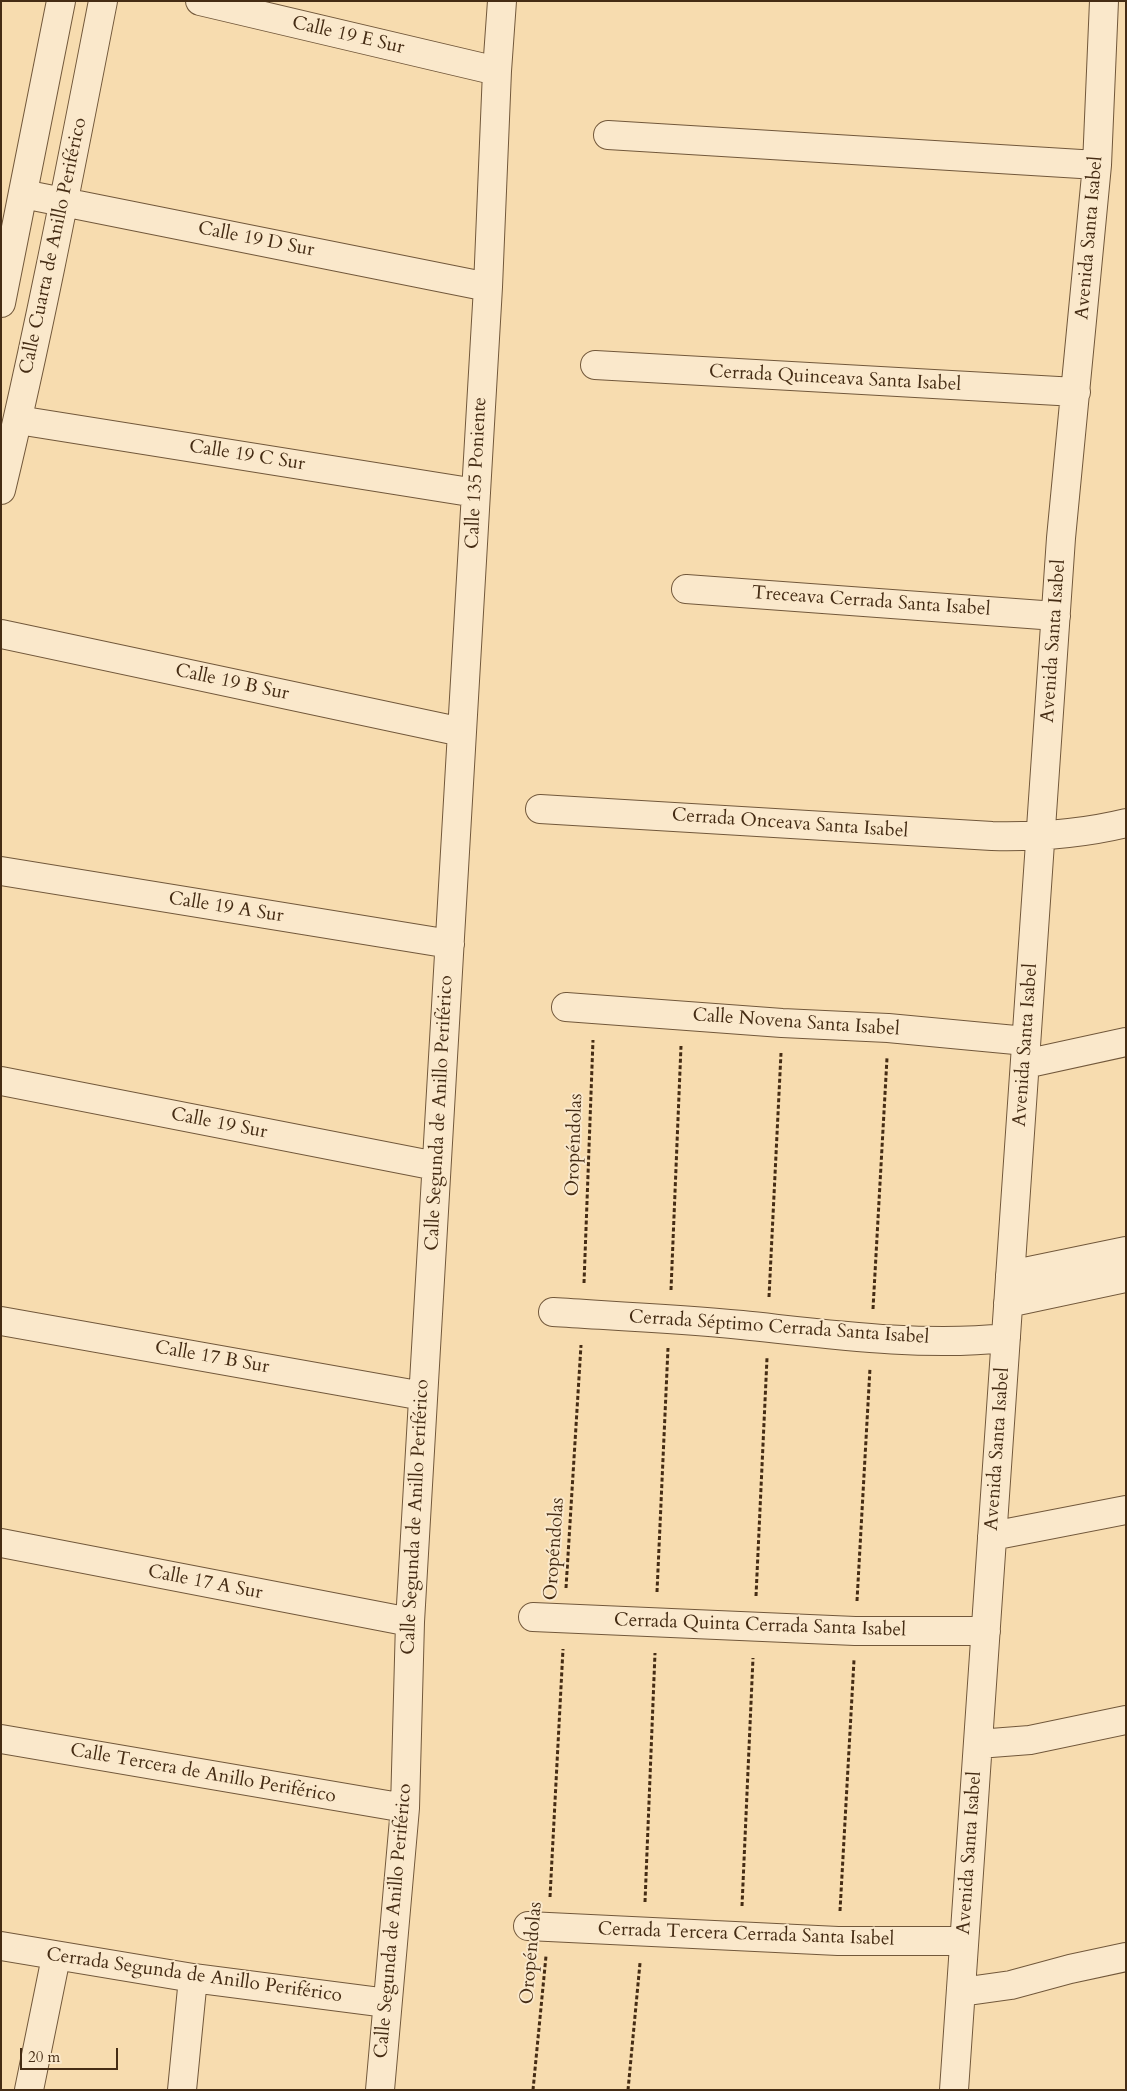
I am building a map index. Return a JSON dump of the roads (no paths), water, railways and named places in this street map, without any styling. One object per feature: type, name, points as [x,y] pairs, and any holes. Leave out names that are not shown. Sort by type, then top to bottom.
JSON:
[{"type":"street","points":[[1,303],[61,1]]},
{"type":"street","name":"Calle Cuarta de Anillo Periférico","points":[[1,490],[18,420],[64,202],[103,1]]},
{"type":"street","name":"Calle 19 E Sur","points":[[200,1],[497,71]]},
{"type":"street","name":"Calle 135 Poniente","points":[[450,944],[488,287],[497,71],[502,1]]},
{"type":"street","name":"Avenida Santa Isabel","points":[[954,2090],[1061,538],[1097,165],[1104,1]]},
{"type":"street","points":[[608,135],[1097,165]]},
{"type":"street","name":"Calle 19 D Sur","points":[[23,194],[488,287]]},
{"type":"street","name":"Cerrada Quinceava Santa Isabel","points":[[595,365],[1076,392]]},
{"type":"street","name":"Calle 19 C Sur","points":[[18,420],[476,493]]},
{"type":"street","name":"Treceava Cerrada Santa Isabel","points":[[686,589],[1056,616]]},
{"type":"street","name":"Calle 19 B Sur","points":[[1,634],[462,732]]},
{"type":"street","name":"Cerrada Onceava Santa Isabel","points":[[540,809],[992,836],[1041,837],[1095,831],[1126,823]]},
{"type":"street","name":"Calle 19 A Sur","points":[[1,871],[450,944]]},
{"type":"street","name":"Calle Segunda de Anillo Periférico","points":[[380,2090],[405,1808],[410,1622],[450,944]]},
{"type":"street","name":"Calle Novena Santa Isabel","points":[[566,1008],[782,1023],[888,1028],[1026,1053],[1072,1055],[1126,1042]]},
{"type":"street","name":"Calle 19 Sur","points":[[1,1081],[436,1166]]},
{"type":"street","points":[[1010,1274],[1126,1251]]},
{"type":"street","points":[[1008,1302],[1126,1278]]},
{"type":"street","name":"Cerrada Séptimo Cerrada Santa Isabel","points":[[553,1312],[669,1318],[871,1337],[972,1341],[1006,1338]]},
{"type":"street","name":"Calle 17 B Sur","points":[[1,1321],[423,1396]]},
{"type":"street","points":[[992,1536],[1126,1510]]},
{"type":"street","name":"Calle 17 A Sur","points":[[1,1543],[410,1622]]},
{"type":"street","name":"Cerrada Quinta Cerrada Santa Isabel","points":[[533,1617],[855,1631],[986,1631]]},
{"type":"street","points":[[978,1744],[1030,1740],[1126,1720]]},
{"type":"street","name":"Calle Tercera de Anillo Periférico","points":[[1,1739],[405,1808]]},
{"type":"street","name":"Cerrada Tercera Cerrada Santa Isabel","points":[[538,1926],[838,1941],[964,1941]]},
{"type":"street","name":"Cerrada Segunda de Anillo Periférico","points":[[1,1946],[56,1957],[193,1978],[387,2003]]},
{"type":"street","points":[[29,2090],[56,1957]]},
{"type":"street","points":[[961,1992],[1011,1985],[1070,1969],[1126,1958]]},
{"type":"street","points":[[182,2090],[193,1978]]}]
